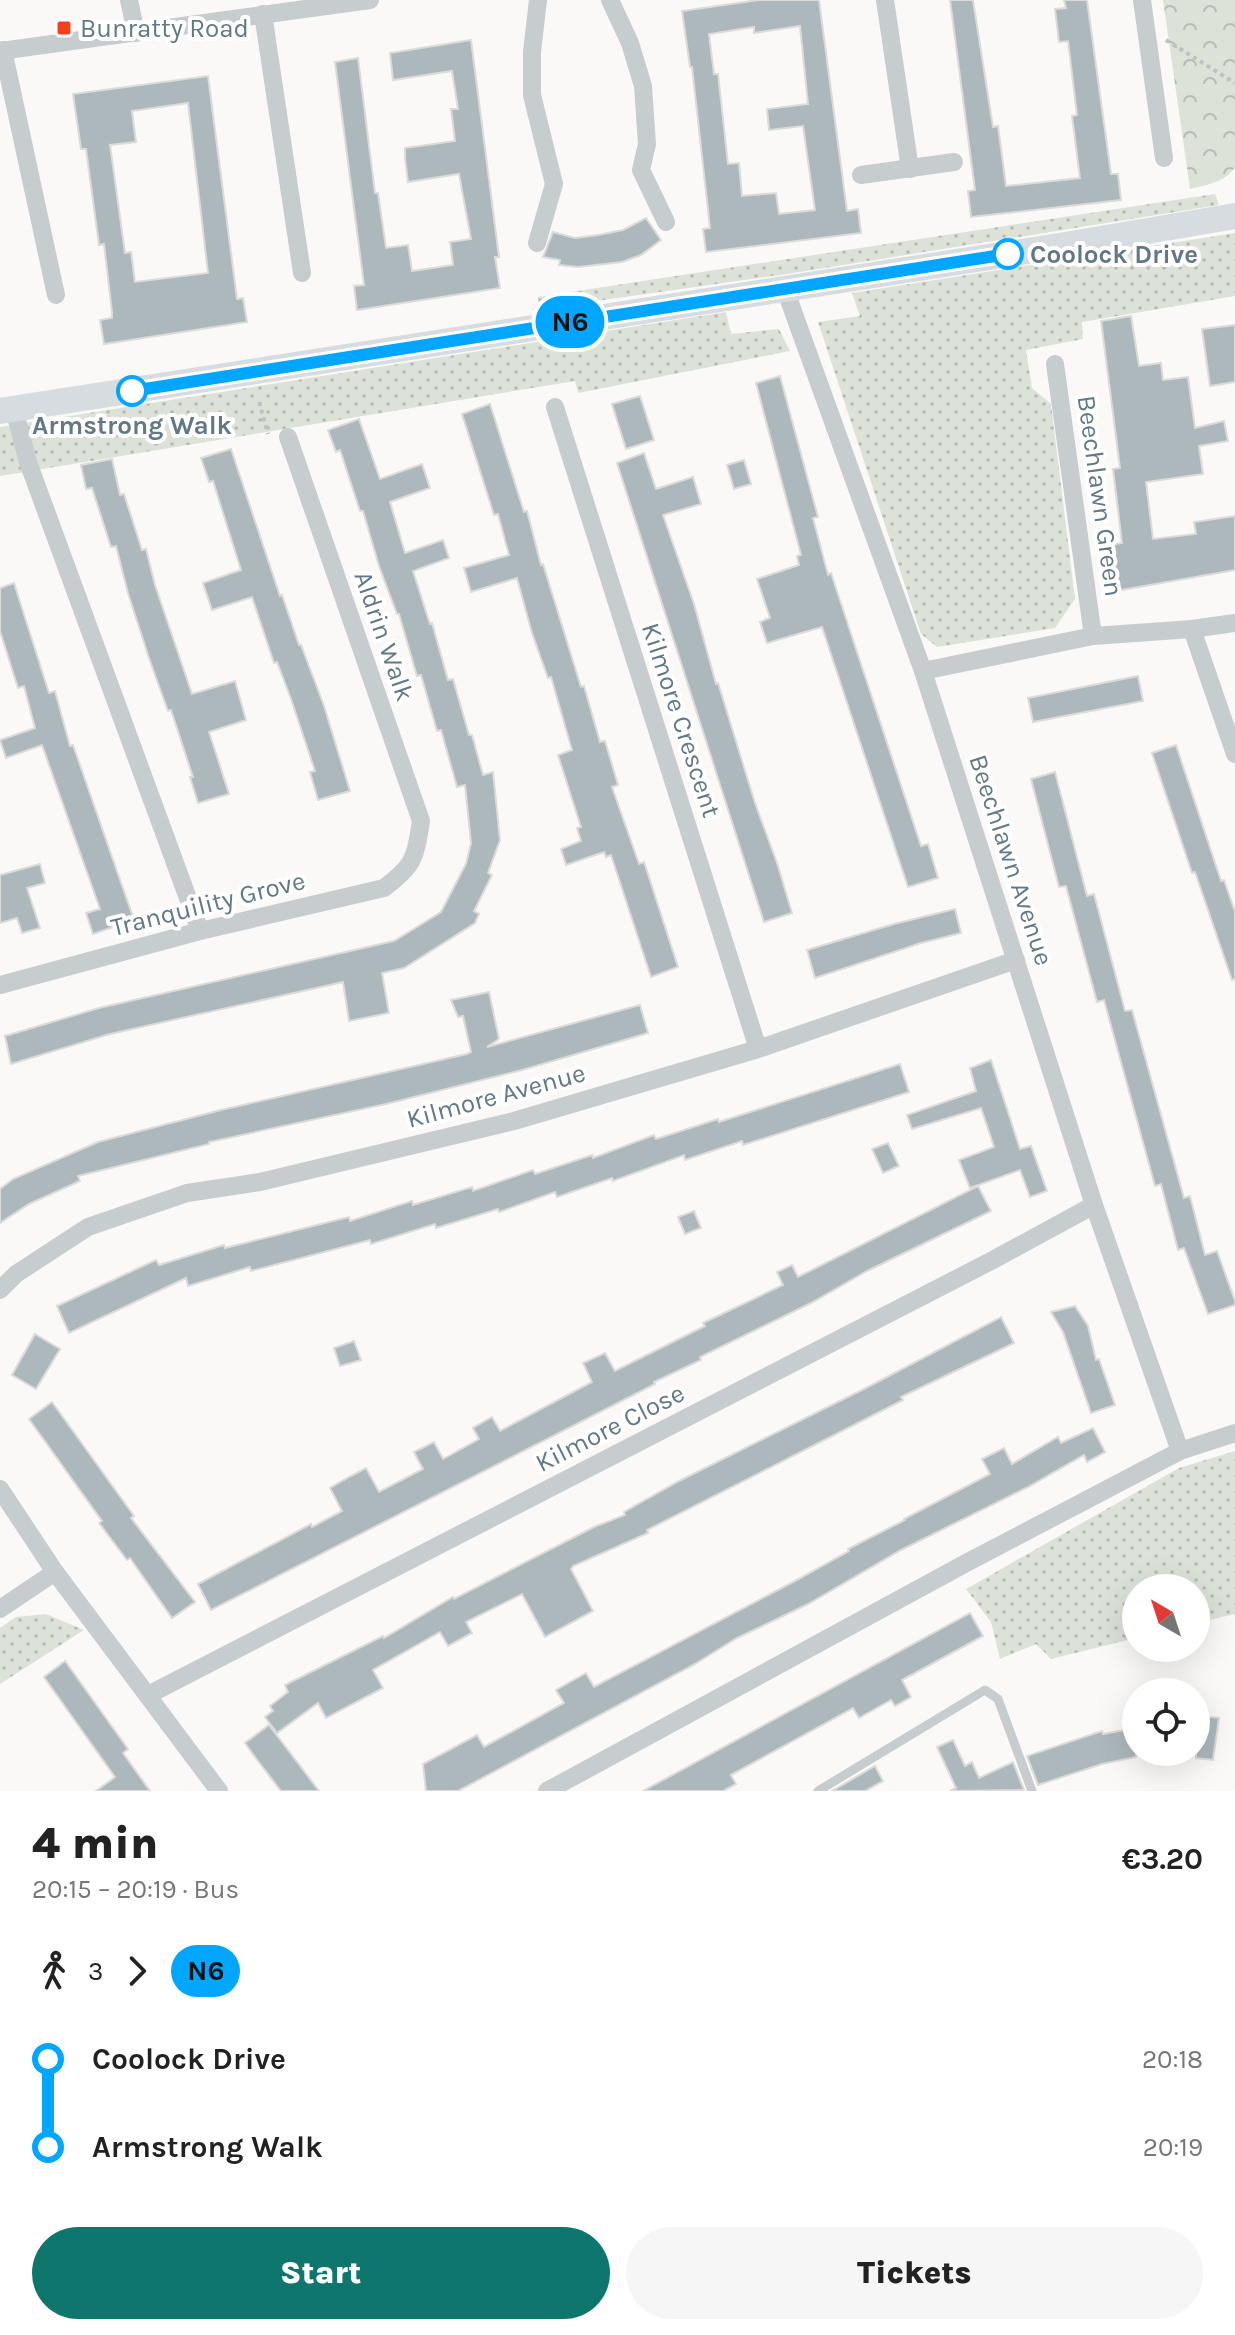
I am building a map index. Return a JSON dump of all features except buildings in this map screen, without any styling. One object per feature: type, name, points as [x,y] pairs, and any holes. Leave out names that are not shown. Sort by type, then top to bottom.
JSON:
[{"type":"main road","points":[[7,410],[1235,216]]},
{"type":"street","points":[[129,0],[136,33]]},
{"type":"street","points":[[56,295],[2,51],[370,0]]},
{"type":"street","points":[[537,243],[554,184],[532,95],[532,52],[538,0]]},
{"type":"street","points":[[610,0],[630,43],[643,86],[647,144],[641,170],[666,222]]},
{"type":"street","points":[[885,0],[910,169]]},
{"type":"street","points":[[1142,0],[1164,158]]},
{"type":"street","points":[[263,14],[302,273]]},
{"type":"street","points":[[861,175],[954,162]]},
{"type":"street","name":"Beechlawn Avenue","points":[[785,289],[923,671],[1094,1205],[1180,1451]]},
{"type":"street","name":"Beechlawn Green","points":[[1055,364],[1093,636]]},
{"type":"street","name":"Kilmore Crescent","points":[[555,407],[758,1049]]},
{"type":"street","points":[[7,410],[200,931]]},
{"type":"street","name":"Aldrin Walk","points":[[288,437],[421,821],[416,854]]},
{"type":"street","name":"Beechlawn Green","points":[[923,671],[1093,636],[1235,623]]},
{"type":"street","points":[[1192,629],[1235,754]]},
{"type":"street","name":"Tranquility Grove","points":[[0,985],[200,931],[384,888],[405,873],[416,854]]},
{"type":"street","name":"Kilmore Avenue","points":[[0,1290],[16,1274],[88,1227],[187,1193],[260,1182],[514,1121],[758,1049],[1016,960]]},
{"type":"street","name":"Kilmore Close","points":[[148,1695],[1094,1205]]},
{"type":"street","points":[[547,1791],[968,1562],[1180,1451],[1235,1433]]},
{"type":"street","points":[[0,1489],[55,1572],[219,1791]]},
{"type":"street","points":[[0,1609],[55,1572]]},
{"type":"lane","points":[[818,1791],[985,1690],[998,1699],[1032,1791]]},
{"type":"path","points":[[1147,38],[1167,40],[1235,83]]},
{"type":"green space","points":[[1163,0],[1235,0],[1235,167],[1221,179],[1190,189]]},
{"type":"green space","points":[[1215,194],[1219,205],[787,274],[533,310],[538,297]]},
{"type":"green space","points":[[1235,233],[1235,296],[1082,322],[1083,339],[1026,350],[1032,388],[1051,404],[1075,599],[1055,628],[937,647],[921,634],[818,322],[860,316],[852,293]]},
{"type":"green space","points":[[726,312],[731,334],[779,329],[790,351],[578,393],[575,381],[0,476],[0,427]]},
{"type":"green space","points":[[1235,1451],[1235,1614],[1210,1620],[1210,1574],[1122,1574],[1122,1641],[1051,1659],[1036,1644],[1000,1659],[991,1622],[966,1589],[1179,1468]]},
{"type":"green space","points":[[46,1614],[84,1630],[0,1684],[0,1628],[16,1617]]},
{"type":"bus line","name":"N6","points":[[132,391],[1008,254]]},
{"type":"place","name":"Bunratty Road","points":[[64,28]]},
{"type":"place","name":"Coolock Drive","points":[[1008,254]]},
{"type":"place","name":"Armstrong Walk","points":[[132,391]]}]
